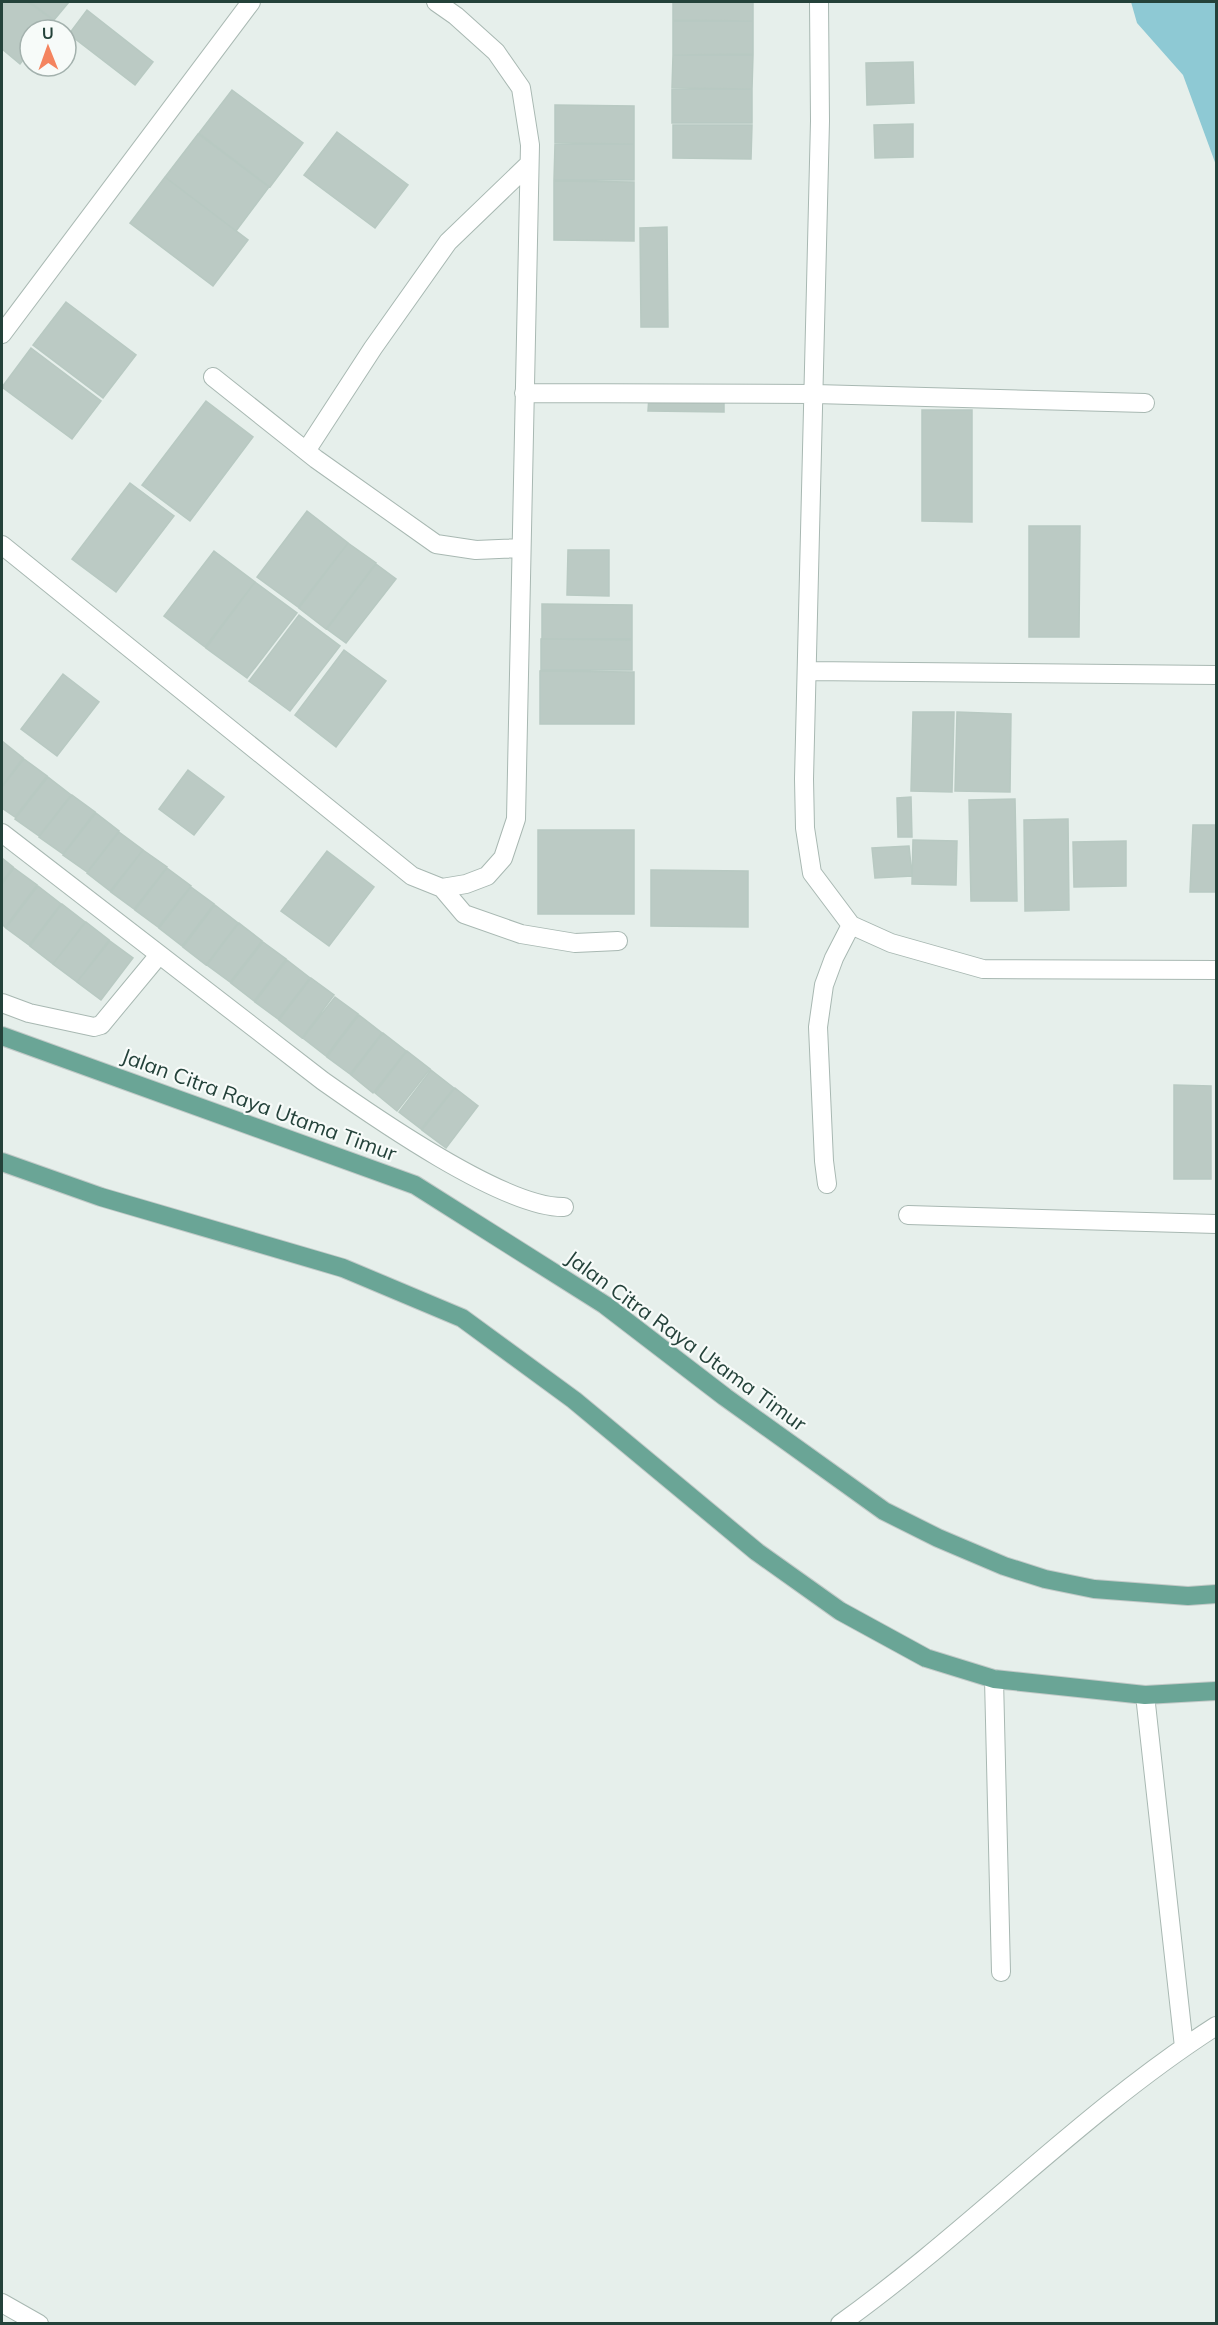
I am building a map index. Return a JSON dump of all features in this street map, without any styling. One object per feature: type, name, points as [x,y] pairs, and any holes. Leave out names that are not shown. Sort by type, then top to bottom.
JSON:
[{"type":"main road","name":"Jalan Citra Raya Utama Timur","points":[[2,1036],[415,1185],[605,1305],[725,1397],[884,1511],[938,1538],[1004,1566],[1045,1579],[1084,1587],[1188,1596],[1216,1594]]},
{"type":"main road","points":[[2,1162],[101,1197],[343,1268],[462,1318],[574,1400],[757,1552],[840,1611],[926,1658],[994,1679],[1145,1695],[1216,1691]]},
{"type":"street","points":[[2,334],[251,2]]},
{"type":"street","points":[[436,2],[456,16],[496,52],[521,88],[529,135],[516,819],[503,858],[487,876],[466,884],[442,888]]},
{"type":"street","points":[[819,2],[820,121],[805,828],[812,873],[851,926],[891,942],[982,969],[1216,970]]},
{"type":"street","points":[[306,452],[374,348],[448,242],[529,164]]},
{"type":"street","points":[[213,377],[306,452],[436,544],[476,550],[521,548]]},
{"type":"street","points":[[524,393],[815,394],[1144,402]]},
{"type":"street","points":[[2,545],[412,876],[442,888],[464,914],[521,934],[575,943],[618,941]]},
{"type":"street","points":[[807,671],[1216,675]]},
{"type":"street","points":[[2,832],[323,1081],[401,1132],[491,1184],[541,1204],[564,1207]]},
{"type":"street","points":[[827,1184],[818,1027],[824,985],[834,958],[851,926]]},
{"type":"street","points":[[2,1003],[29,1013],[94,1027],[101,1025],[159,955]]},
{"type":"street","points":[[908,1215],[1216,1224]]},
{"type":"street","points":[[994,1679],[1001,1972]]},
{"type":"street","points":[[1145,1695],[1184,2047]]},
{"type":"street","points":[[840,2324],[941,2246],[1119,2096],[1216,2026]]},
{"type":"street","points":[[2,2303],[39,2324]]},
{"type":"water","points":[[1131,2],[1216,2],[1216,165],[1183,75],[1137,23]]},
{"type":"building","points":[[2,2],[28,2],[50,18],[18,18],[18,62],[2,49]]},
{"type":"building","points":[[30,2],[69,2],[56,18],[51,18]]},
{"type":"building","points":[[673,2],[753,2],[753,21],[673,20]]},
{"type":"building","points":[[87,10],[153,62],[135,85],[78,41],[78,22]]},
{"type":"building","points":[[673,21],[753,21],[753,54],[673,55]]},
{"type":"building","points":[[673,55],[753,55],[752,89],[672,88]]},
{"type":"building","points":[[913,62],[914,103],[867,105],[866,63]]},
{"type":"building","points":[[672,89],[752,89],[752,123],[672,123]]},
{"type":"building","points":[[232,90],[303,143],[270,187],[199,133]]},
{"type":"building","points":[[555,105],[634,106],[634,144],[555,143]]},
{"type":"building","points":[[913,124],[913,157],[875,158],[874,125]]},
{"type":"building","points":[[673,125],[752,125],[751,159],[673,158]]},
{"type":"building","points":[[337,132],[408,185],[375,228],[304,175]]},
{"type":"building","points":[[198,134],[269,187],[236,231],[165,177]]},
{"type":"building","points":[[555,144],[634,144],[634,180],[554,180]]},
{"type":"building","points":[[165,177],[248,240],[213,286],[130,223]]},
{"type":"building","points":[[554,181],[634,182],[634,241],[554,240]]},
{"type":"building","points":[[667,227],[668,327],[641,327],[640,228]]},
{"type":"building","points":[[66,302],[136,355],[103,398],[33,345]]},
{"type":"building","points":[[31,348],[101,401],[72,439],[2,387]]},
{"type":"building","points":[[649,396],[724,397],[724,412],[648,411]]},
{"type":"building","points":[[206,401],[253,437],[190,521],[142,485]]},
{"type":"building","points":[[922,410],[972,410],[972,522],[922,521]]},
{"type":"building","points":[[130,483],[174,516],[116,592],[72,559]]},
{"type":"building","points":[[307,511],[348,543],[298,607],[257,577]]},
{"type":"building","points":[[1029,526],[1080,526],[1079,637],[1029,637]]},
{"type":"building","points":[[348,543],[376,563],[326,629],[299,608]]},
{"type":"building","points":[[568,550],[609,550],[609,596],[567,595]]},
{"type":"building","points":[[214,551],[255,582],[205,647],[164,616]]},
{"type":"building","points":[[376,564],[396,579],[346,643],[327,629]]},
{"type":"building","points":[[255,582],[297,613],[247,678],[206,648]]},
{"type":"building","points":[[542,604],[632,605],[632,639],[542,639]]},
{"type":"building","points":[[299,615],[340,646],[290,711],[249,681]]},
{"type":"building","points":[[541,639],[632,640],[632,670],[541,670]]},
{"type":"building","points":[[344,650],[386,681],[336,747],[295,715]]},
{"type":"building","points":[[540,671],[634,672],[634,724],[540,724]]},
{"type":"building","points":[[63,674],[99,702],[57,756],[21,729]]},
{"type":"building","points":[[913,712],[954,712],[952,792],[911,791]]},
{"type":"building","points":[[957,712],[1011,714],[1010,792],[955,791]]},
{"type":"building","points":[[2,741],[23,758],[2,786]]},
{"type":"building","points":[[24,759],[47,776],[15,817],[2,808],[2,787]]},
{"type":"building","points":[[188,770],[224,797],[194,835],[159,809]]},
{"type":"building","points":[[48,777],[71,795],[39,836],[15,819]]},
{"type":"building","points":[[72,795],[95,812],[63,854],[39,837]]},
{"type":"building","points":[[911,797],[912,837],[898,837],[897,798]]},
{"type":"building","points":[[1015,799],[1017,901],[971,901],[969,800]]},
{"type":"building","points":[[96,813],[119,831],[87,872],[63,855]]},
{"type":"building","points":[[1068,819],[1069,910],[1025,911],[1024,820]]},
{"type":"building","points":[[1193,825],[1216,825],[1216,892],[1190,892]]},
{"type":"building","points":[[538,830],[634,830],[634,914],[538,914]]},
{"type":"building","points":[[119,832],[143,850],[110,891],[87,873]]},
{"type":"building","points":[[913,840],[957,841],[956,885],[912,884]]},
{"type":"building","points":[[1126,841],[1126,886],[1074,887],[1073,842]]},
{"type":"building","points":[[909,846],[912,876],[875,878],[872,848]]},
{"type":"building","points":[[143,850],[167,867],[134,909],[111,892]]},
{"type":"building","points":[[327,851],[374,887],[329,946],[281,911]]},
{"type":"building","points":[[2,858],[13,867],[2,882]]},
{"type":"building","points":[[14,868],[37,885],[5,927],[2,924],[2,884]]},
{"type":"building","points":[[167,868],[191,886],[158,927],[135,910]]},
{"type":"building","points":[[651,870],[748,871],[748,927],[651,926]]},
{"type":"building","points":[[38,886],[61,904],[29,945],[6,928]]},
{"type":"building","points":[[191,887],[214,904],[182,946],[159,928]]},
{"type":"building","points":[[62,904],[85,922],[53,964],[30,946]]},
{"type":"building","points":[[215,905],[238,923],[206,965],[183,947]]},
{"type":"building","points":[[86,922],[109,940],[77,982],[53,964]]},
{"type":"building","points":[[239,923],[262,941],[230,982],[207,965]]},
{"type":"building","points":[[110,941],[133,958],[101,1000],[77,982]]},
{"type":"building","points":[[263,942],[286,959],[254,1001],[231,983]]},
{"type":"building","points":[[287,960],[310,978],[278,1019],[255,1002]]},
{"type":"building","points":[[311,978],[334,995],[302,1038],[279,1020]]},
{"type":"building","points":[[335,997],[358,1014],[326,1056],[303,1038]]},
{"type":"building","points":[[359,1015],[382,1033],[350,1074],[327,1057]]},
{"type":"building","points":[[383,1033],[406,1051],[373,1093],[351,1075]]},
{"type":"building","points":[[407,1051],[430,1069],[397,1111],[375,1093]]},
{"type":"building","points":[[431,1070],[454,1088],[421,1129],[399,1112]]},
{"type":"building","points":[[1174,1085],[1211,1086],[1211,1179],[1174,1179]]},
{"type":"building","points":[[455,1088],[478,1106],[446,1148],[422,1130]]}]
